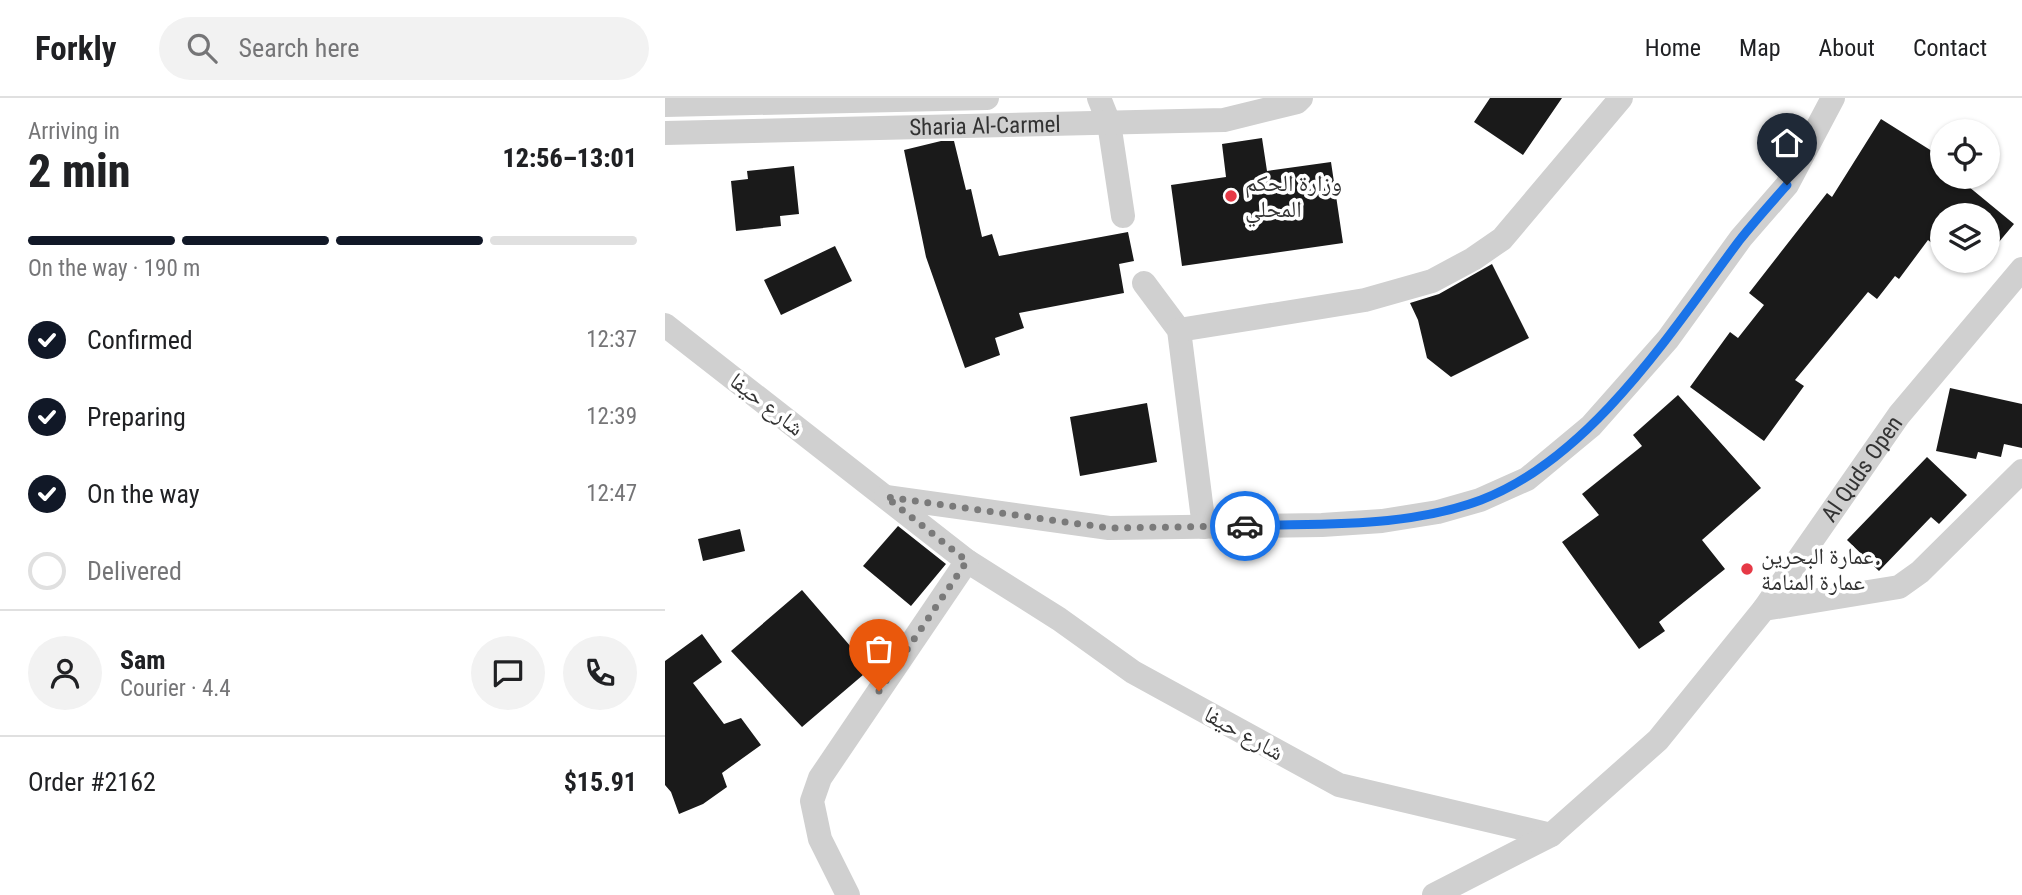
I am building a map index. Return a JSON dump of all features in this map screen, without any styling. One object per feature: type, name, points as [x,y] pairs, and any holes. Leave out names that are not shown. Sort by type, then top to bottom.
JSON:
[{"type":"street","points":[[665,106],[987,98]]},
{"type":"street","points":[[1099,98],[1109,123],[1123,216]]},
{"type":"street","name":"Sharia Al-Carmel","points":[[665,133],[1224,120],[1297,102],[1301,98]]},
{"type":"street","points":[[1178,330],[1365,300],[1432,281],[1473,259],[1502,239],[1621,98]]},
{"type":"street","points":[[886,497],[1109,528],[1382,521],[1438,512],[1480,500],[1527,479],[1591,426],[1668,339],[1741,238],[1787,185],[1833,98]]},
{"type":"street","name":"Al Quds Open","points":[[1551,835],[1658,740],[1764,609],[1899,415],[2022,269]]},
{"type":"street","points":[[1144,283],[1178,330],[1204,527]]},
{"type":"street","name":"شارع حيفا","points":[[665,325],[967,561],[1059,619],[1133,671],[1339,786],[1551,835]]},
{"type":"street","points":[[1764,609],[1899,587],[1920,572],[2022,471]]},
{"type":"street","points":[[848,895],[820,839],[812,801],[820,778],[967,561]]},
{"type":"street","points":[[1434,895],[1551,835]]},
{"type":"building","points":[[1490,98],[1562,98],[1523,155],[1474,122]]},
{"type":"building","points":[[1881,119],[1930,150],[1930,189],[1972,189],[1989,203],[1930,203],[1930,242],[1928,240],[1899,279],[1895,276],[1877,299],[1868,292],[1795,380],[1804,386],[1764,441],[1690,387],[1730,332],[1738,338],[1764,305],[1749,293],[1827,193],[1832,197]]},
{"type":"building","points":[[1262,138],[1267,171],[1331,162],[1343,243],[1182,266],[1171,185],[1226,177],[1222,144]]},
{"type":"building","points":[[941,141],[954,141],[966,190],[971,189],[982,237],[992,234],[999,256],[1128,232],[1134,261],[1119,264],[1124,293],[1019,313],[1024,328],[995,338],[1000,355],[965,368],[926,257],[904,150]]},
{"type":"building","points":[[794,166],[799,214],[780,216],[781,226],[736,231],[731,181],[748,179],[747,171]]},
{"type":"building","points":[[2000,212],[2014,224],[2000,241]]},
{"type":"building","points":[[835,246],[852,281],[781,315],[764,280]]},
{"type":"building","points":[[1492,264],[1529,338],[1451,377],[1427,358],[1418,320],[1410,303],[1439,294]]},
{"type":"building","points":[[1950,388],[2022,404],[2022,448],[2004,444],[2001,457],[1978,452],[1976,459],[1936,451]]},
{"type":"building","points":[[1678,395],[1761,488],[1702,540],[1725,569],[1659,622],[1665,631],[1639,649],[1562,542],[1599,515],[1582,494],[1642,446],[1633,435]]},
{"type":"building","points":[[1147,403],[1157,462],[1080,476],[1070,417]]},
{"type":"building","points":[[1927,457],[1967,495],[1939,524],[1931,517],[1879,571],[1847,540]]},
{"type":"building","points":[[898,526],[946,564],[911,606],[863,566]]},
{"type":"building","points":[[740,529],[745,551],[703,561],[698,539]]},
{"type":"building","points":[[802,590],[870,669],[802,727],[731,651]]},
{"type":"building","points":[[702,634],[722,662],[693,683],[724,724],[741,718],[761,745],[722,773],[727,787],[703,804],[679,814],[671,792],[665,785],[665,661]]},
{"type":"way so far","points":[[879,691],[967,561],[886,497],[1109,528],[1245,526]]},
{"type":"place","name":"وزارة الحكم المحلي","points":[[1231,196]]},
{"type":"place","name":"عمارة البحرين. عمارة المنامة","points":[[1747,569]]},
{"type":"route","points":[[1245,526],[1382,521],[1438,512],[1480,500],[1527,479],[1591,426],[1668,339],[1741,238],[1787,185]]}]
